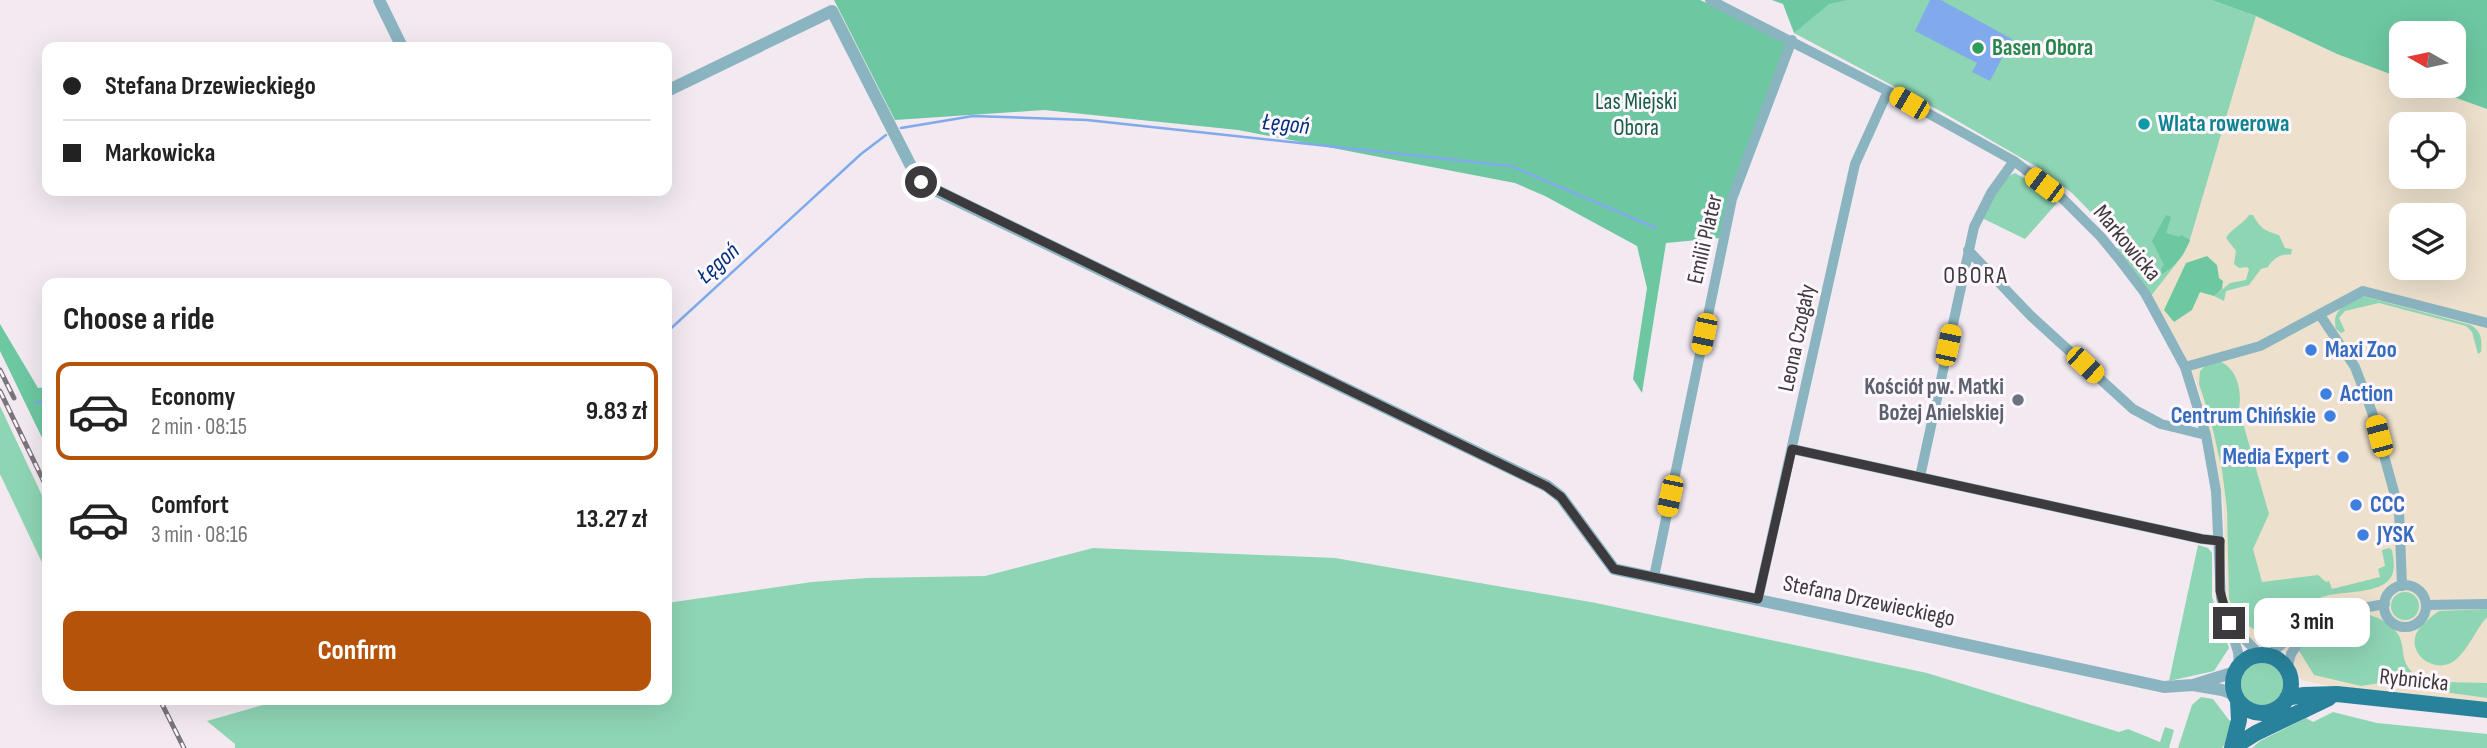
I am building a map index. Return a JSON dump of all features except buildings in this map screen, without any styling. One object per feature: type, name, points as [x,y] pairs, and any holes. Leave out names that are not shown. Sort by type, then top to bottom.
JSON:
[{"type":"main road","points":[[2232,748],[2239,720],[2233,684],[2237,669],[2248,658],[2264,655]]},
{"type":"main road","name":"Rybnicka","points":[[2264,655],[2279,660],[2289,673],[2304,684],[2337,694]]},
{"type":"main road","points":[[2287,698],[2291,688],[2289,673]]},
{"type":"main road","points":[[2232,748],[2337,694]]},
{"type":"main road","name":"Rybnicka","points":[[2232,748],[2261,713],[2278,708],[2287,698],[2301,695],[2337,694],[2487,710]]},
{"type":"main road","points":[[2237,698],[2251,711],[2261,713]]},
{"type":"street","points":[[379,0],[400,42]]},
{"type":"street","name":"Markowicka","points":[[1710,0],[1792,40],[2014,161],[2061,197],[2101,237],[2145,293],[2185,367],[2206,435],[2216,491],[2220,591],[2237,669]]},
{"type":"street","name":"Stefana Drzewieckiego","points":[[672,89],[832,10],[916,176],[929,187],[1546,486],[1561,497],[1614,569],[2164,687],[2193,685],[2222,690],[2237,698]]},
{"type":"street","name":"Emilii Plater","points":[[1654,577],[1732,199],[1792,40]]},
{"type":"street","name":"Leona Czogały","points":[[1758,599],[1855,164],[1888,91]]},
{"type":"street","points":[[1920,477],[1973,227],[1991,193],[2014,161]]},
{"type":"street","points":[[1968,250],[2031,316],[2133,409],[2161,424],[2206,435]]},
{"type":"street","points":[[2185,367],[2260,346],[2357,293],[2366,291],[2487,323]]},
{"type":"street","points":[[2320,315],[2355,367],[2365,390],[2399,510],[2402,586]]},
{"type":"street","points":[[1792,449],[2220,541]]},
{"type":"street","points":[[2402,586],[2418,590],[2426,605],[2421,620],[2413,626],[2403,627],[2390,621],[2385,611],[2390,592],[2402,586]]},
{"type":"street","points":[[2264,655],[2335,612],[2385,604]]},
{"type":"street","points":[[2426,605],[2487,604]]},
{"type":"street","name":"Markowicka","points":[[2229,623],[2264,655]]},
{"type":"street","points":[[2289,673],[2291,654],[2308,627]]},
{"type":"street","name":"Stefana Drzewieckiego","points":[[2193,685],[2237,669]]},
{"type":"shaded area","points":[[2256,16],[2337,54],[2389,73],[2389,98],[2457,98],[2487,109],[2487,703],[2343,689],[2302,680],[2293,668],[2293,658],[2270,641],[2250,642],[2233,617],[2227,600],[2223,500],[2206,415],[2183,351],[2151,296],[2183,255],[2189,243]]},
{"type":"green space","name":"Las Miejski Obora","points":[[834,0],[1700,0],[1788,41],[1719,238],[1666,243],[1642,393],[1633,379],[1647,288],[1637,246],[1545,196],[1515,183],[1238,130],[1044,110],[895,120]]},
{"type":"green space","points":[[1772,0],[1847,0],[1829,4],[1794,33],[1783,4]]},
{"type":"green space","points":[[1808,0],[2211,0],[2256,16],[2189,243],[2183,255],[2151,296],[2117,248],[2121,243],[2072,193],[2037,167],[1942,112],[1794,33]]},
{"type":"green space","points":[[2211,0],[2487,0],[2487,109],[2456,98],[2466,98],[2466,21],[2389,21],[2389,74],[2337,54],[2256,16]]},
{"type":"green space","points":[[2015,173],[2057,203],[2025,239],[1982,218],[1995,192]]},
{"type":"green space","points":[[2166,215],[2171,217],[2166,233],[2179,237],[2181,235],[2190,240],[2179,260],[2162,274],[2164,265],[2152,241]]},
{"type":"green space","points":[[2249,215],[2253,215],[2263,228],[2279,235],[2285,248],[2292,249],[2291,255],[2281,256],[2268,267],[2261,269],[2249,285],[2226,291],[2224,301],[2214,296],[2230,283],[2246,280],[2249,269],[2239,268],[2234,264],[2236,251],[2226,238]]},
{"type":"green space","points":[[2207,256],[2217,265],[2219,278],[2223,281],[2222,289],[2214,296],[2200,292],[2192,310],[2174,322],[2164,310],[2186,263]]},
{"type":"green space","points":[[2362,296],[2471,325],[2480,337],[2481,352],[2478,354],[2472,332],[2466,326],[2379,303],[2345,311],[2339,318],[2345,331],[2341,333],[2336,329],[2335,322],[2338,312],[2346,304]]},
{"type":"green space","points":[[0,324],[38,388],[42,388],[42,438],[0,351]]},
{"type":"green space","points":[[2221,362],[2231,370],[2238,382],[2239,409],[2269,514],[2253,549],[2262,582],[2318,575],[2326,582],[2329,581],[2332,589],[2380,577],[2378,569],[2385,566],[2382,550],[2392,550],[2394,569],[2389,580],[2372,589],[2320,598],[2304,610],[2281,636],[2256,631],[2237,614],[2229,599],[2227,509],[2222,470],[2210,417],[2199,384],[2200,371],[2206,365]]},
{"type":"green space","points":[[0,406],[42,495],[42,562],[0,474]]},
{"type":"green space","points":[[2198,545],[2208,548],[2212,553],[2212,597],[2229,648],[2214,671],[2169,681]]},
{"type":"green space","points":[[1093,548],[1335,558],[1596,603],[1927,673],[2119,732],[2128,729],[2160,742],[2165,727],[2174,730],[2169,748],[235,748],[235,744],[207,721],[263,705],[672,705],[672,602],[812,582],[985,576]]},
{"type":"green space","points":[[2405,592],[2415,596],[2419,606],[2415,616],[2405,620],[2395,616],[2391,606],[2395,596]]},
{"type":"green space","points":[[2487,609],[2487,617],[2454,661],[2432,664],[2420,656],[2416,649],[2416,634],[2423,624],[2439,611]]},
{"type":"green space","points":[[2363,614],[2384,621],[2393,628],[2401,641],[2407,666],[2416,675],[2440,681],[2487,683],[2487,698],[2380,683],[2361,686],[2314,675],[2298,649],[2326,624],[2343,617]]},
{"type":"green space","points":[[2262,663],[2277,669],[2283,684],[2277,699],[2262,705],[2247,699],[2241,684],[2247,669]]},
{"type":"green space","points":[[2201,697],[2213,699],[2234,723],[2228,740],[2222,748],[2178,748],[2192,705]]},
{"type":"green space","points":[[2333,712],[2377,723],[2487,734],[2487,748],[2252,748],[2260,741],[2306,718],[2313,722]]},
{"type":"water","name":"Basen Obora","points":[[1930,0],[1941,0],[2012,39],[1990,81],[1972,72],[1977,63],[1915,31]]},
{"type":"waterway","name":"Łęgoń","points":[[901,128],[973,116],[1087,120],[1511,166],[1656,228]]},
{"type":"waterway","name":"Łęgoń","points":[[672,327],[861,154],[886,135]]},
{"type":"waterway","name":"Łęgoń","points":[[36,403],[42,401]]},
{"type":"railway","points":[[0,370],[14,398]]},
{"type":"railway","points":[[0,391],[42,478]]},
{"type":"railway","points":[[162,705],[184,748]]},
{"type":"place","name":"Basen Obora","points":[[1978,48]]},
{"type":"place","name":"WIata rowerowa","points":[[2144,124]]},
{"type":"place","name":"Maxi Zoo","points":[[2311,350]]},
{"type":"place","name":"Action","points":[[2326,394]]},
{"type":"place","name":"Kościół pw. Matki Bożej Anielskiej","points":[[2018,400]]},
{"type":"place","name":"Centrum Chińskie","points":[[2330,416]]},
{"type":"place","name":"Media Expert","points":[[2343,457]]},
{"type":"place","name":"CCC","points":[[2356,505]]},
{"type":"place","name":"JYSK","points":[[2363,535]]},
{"type":"district","name":"OBORA","points":[[1976,275]]},
{"type":"route","points":[[921,182],[1546,486],[1561,497],[1614,569],[1758,599],[1792,449],[2220,541],[2220,591],[2229,623]]}]
